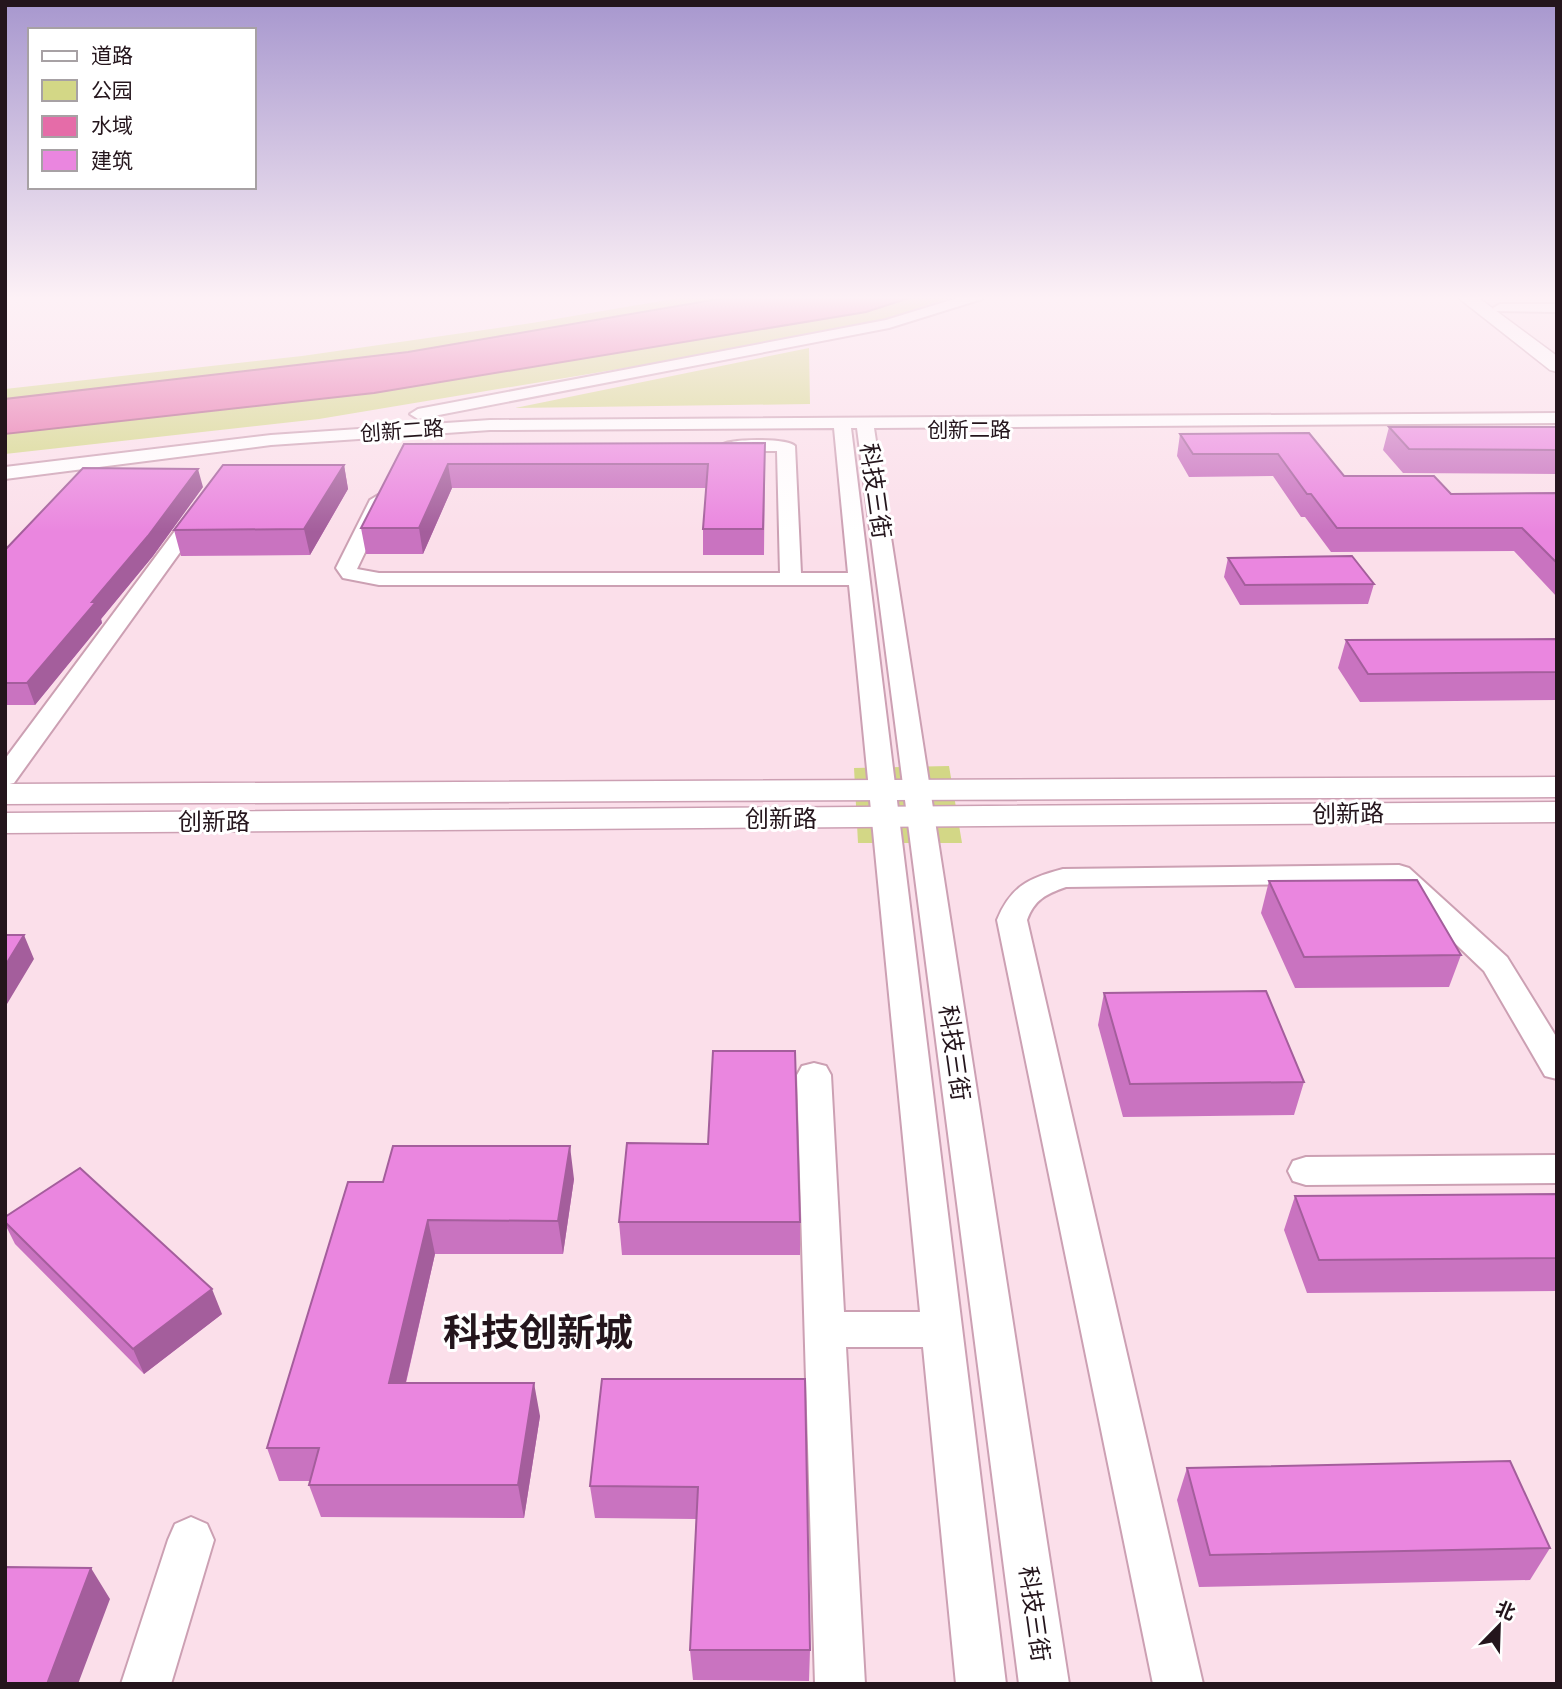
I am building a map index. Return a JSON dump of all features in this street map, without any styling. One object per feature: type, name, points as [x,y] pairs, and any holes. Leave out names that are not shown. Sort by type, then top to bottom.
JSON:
[{"type":"main road","name":"创新路","points":[[919,804],[1557,787]]},
{"type":"main road","name":"创新路","points":[[5,794],[1557,812]]},
{"type":"main road","name":"创新路","points":[[5,823],[883,804]]},
{"type":"street","points":[[271,440],[627,375]]},
{"type":"street","name":"创新二路","points":[[5,481],[236,461],[477,432],[576,438],[854,426],[1557,418]]},
{"type":"street","name":"创新二路","points":[[5,473],[271,440],[490,425],[1557,427]]},
{"type":"street","name":"科技三街","points":[[854,426],[859,579],[981,1684]]},
{"type":"street","name":"科技三街","points":[[854,426],[919,804],[1044,1684]]},
{"type":"street","points":[[707,445],[786,446],[791,579]]},
{"type":"street","points":[[390,480],[348,562],[346,568],[350,574],[379,579],[859,579]]},
{"type":"street","points":[[5,778],[215,489]]},
{"type":"street","points":[[1178,1684],[1012,920],[1018,903],[1032,888],[1063,878],[1399,874],[1496,964],[1557,1068]]},
{"type":"street","points":[[814,1075],[840,1684]]},
{"type":"street","points":[[1306,1171],[1557,1168]]},
{"type":"street","points":[[825,1330],[942,1329]]},
{"type":"street","points":[[146,1684],[191,1540]]},
{"type":"green space","points":[[133,375],[584,375],[319,419],[5,454],[5,389]]},
{"type":"green space","points":[[678,375],[809,375],[810,404],[515,408]]},
{"type":"green space","points":[[949,766],[962,843],[858,843],[854,768]]},
{"type":"water","points":[[212,375],[484,375],[374,393],[5,434],[5,399]]},
{"type":"building","points":[[1389,427],[1557,427],[1557,450],[1409,449]]},
{"type":"building","points":[[1309,433],[1344,476],[1434,476],[1451,494],[1557,493],[1557,563],[1522,528],[1337,528],[1311,494],[1307,494],[1278,454],[1193,454],[1180,434]]},
{"type":"building","points":[[765,443],[763,529],[703,529],[708,464],[448,464],[419,528],[361,528],[404,444]]},
{"type":"building","points":[[223,465],[344,465],[304,529],[174,530]]},
{"type":"building","points":[[83,468],[198,469],[148,536],[92,602],[96,602],[27,683],[5,683],[5,550]]},
{"type":"building","points":[[1352,556],[1374,584],[1245,585],[1228,558]]},
{"type":"building","points":[[1557,639],[1557,672],[1368,674],[1346,640]]},
{"type":"building","points":[[1417,880],[1461,955],[1304,957],[1269,881]]},
{"type":"building","points":[[5,935],[24,935],[5,966]]},
{"type":"building","points":[[1266,991],[1304,1082],[1130,1084],[1104,993]]},
{"type":"building","points":[[713,1051],[795,1051],[800,1222],[619,1222],[627,1143],[708,1144]]},
{"type":"building","points":[[393,1146],[570,1146],[558,1221],[428,1220],[389,1383],[534,1383],[518,1485],[309,1485],[319,1448],[267,1448],[348,1182],[383,1182]]},
{"type":"building","points":[[80,1168],[212,1289],[133,1349],[5,1222],[5,1217]]},
{"type":"building","points":[[1557,1194],[1557,1258],[1319,1260],[1295,1196]]},
{"type":"building","points":[[602,1379],[805,1379],[810,1650],[690,1650],[698,1487],[590,1486]]},
{"type":"building","points":[[1510,1461],[1550,1548],[1210,1555],[1187,1468]]},
{"type":"building","points":[[5,1567],[91,1568],[47,1684],[5,1684]]},
{"type":"district","name":"科技创新城","points":[[538,1333]]}]
